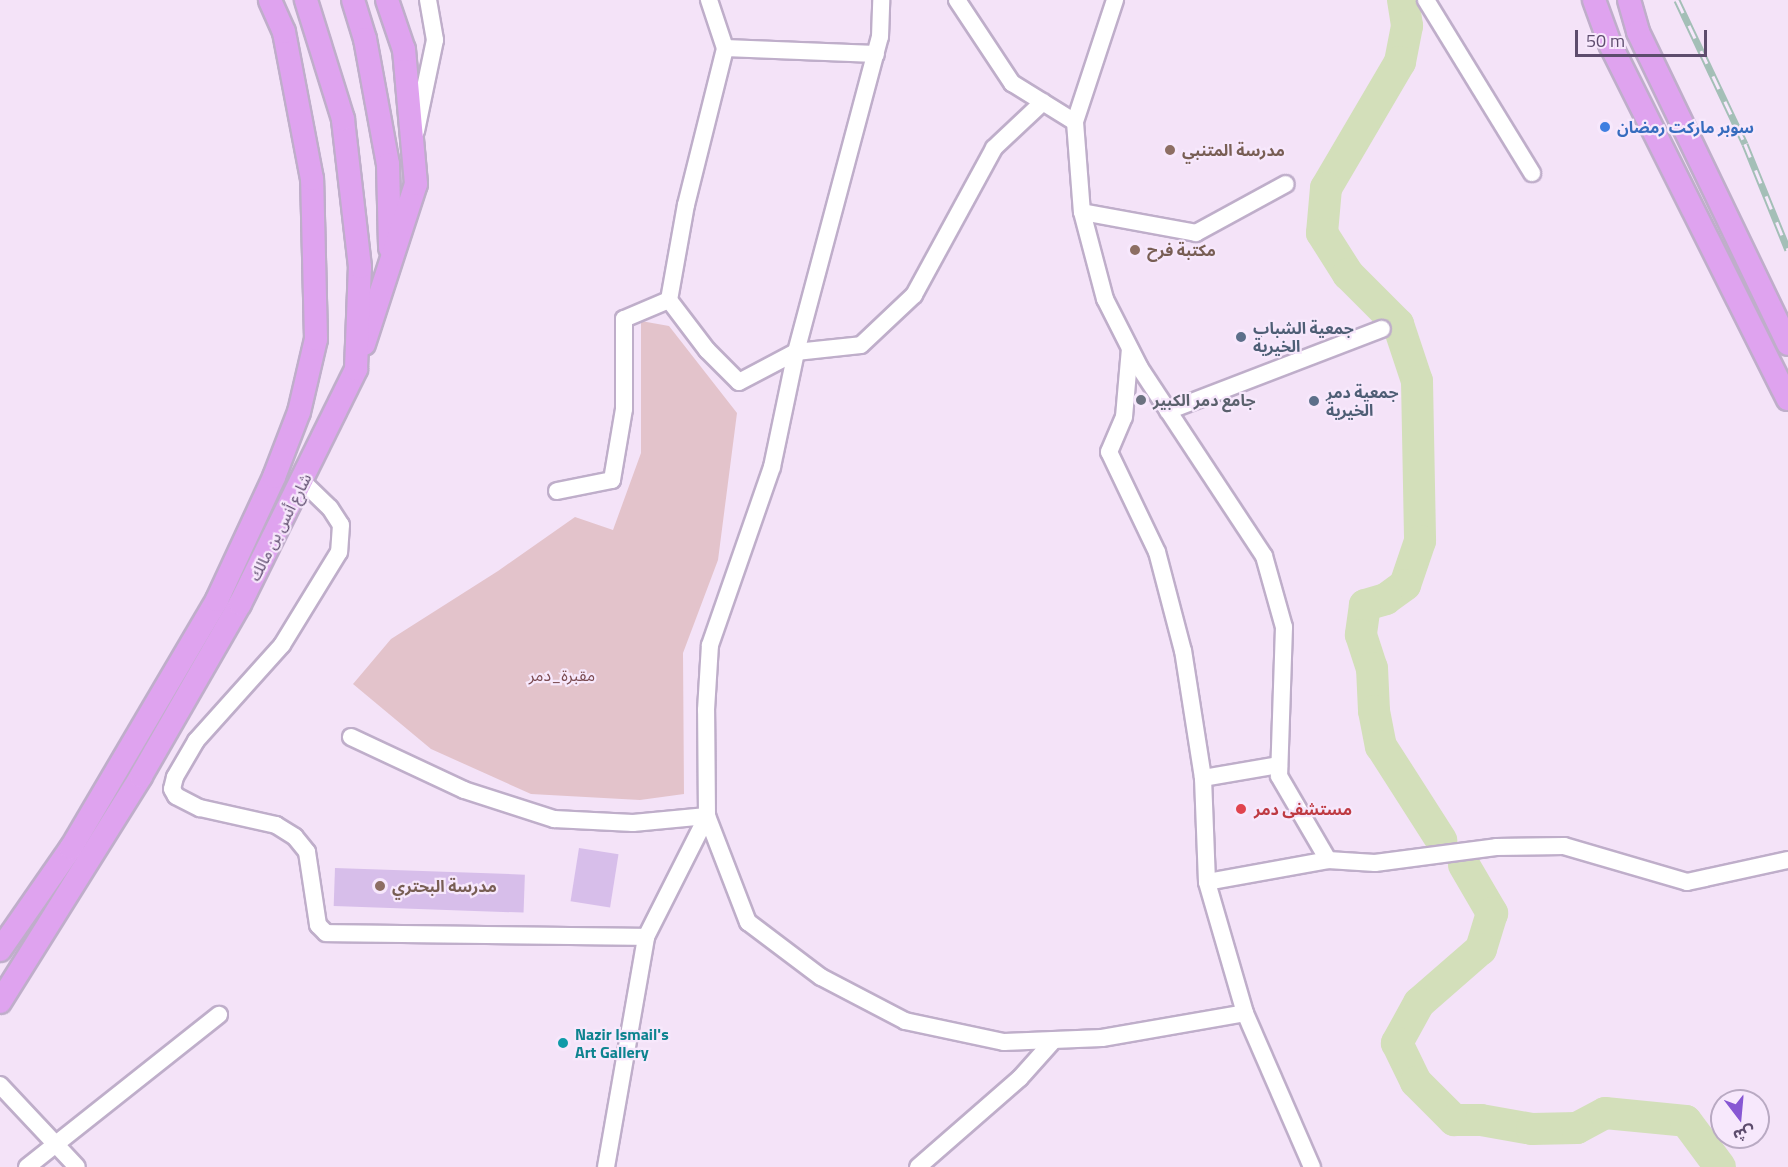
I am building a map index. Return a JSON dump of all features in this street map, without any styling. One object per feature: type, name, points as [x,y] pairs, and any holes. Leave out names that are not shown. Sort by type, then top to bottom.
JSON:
[{"type":"main road","name":"شارع أنس بن مالك","points":[[0,950],[71,848],[217,600],[274,477],[298,412],[316,339],[312,179],[284,32],[270,0]]},
{"type":"main road","name":"شارع أنس بن مالك","points":[[0,1002],[141,776],[240,604],[302,486],[356,369],[360,267],[343,119],[306,0]]},
{"type":"main road","points":[[353,0],[365,39],[388,164],[391,265]]},
{"type":"main road","points":[[356,369],[416,184],[414,138],[404,50],[387,0]]},
{"type":"main road","points":[[1593,0],[1610,44],[1788,399]]},
{"type":"main road","points":[[1629,0],[1638,32],[1788,344]]},
{"type":"main road","points":[[274,477],[302,486]]},
{"type":"street","points":[[414,138],[435,40],[428,0]]},
{"type":"street","points":[[709,0],[725,48],[686,205],[669,300],[707,350],[739,382],[796,352],[861,345],[914,295],[993,148],[1043,102]]},
{"type":"street","points":[[881,0],[876,54],[796,352],[772,467],[710,645],[706,710],[707,816],[748,922],[822,977],[905,1021],[1004,1042],[1123,1035],[1245,1013]]},
{"type":"street","points":[[957,0],[1012,83],[1075,122]]},
{"type":"street","points":[[1115,0],[1075,122],[1082,212],[1105,299],[1130,349],[1264,556],[1284,627],[1279,776],[1328,860]]},
{"type":"street","points":[[1426,0],[1532,173]]},
{"type":"street","points":[[725,48],[876,54]]},
{"type":"street","points":[[1082,212],[1196,233],[1286,184]]},
{"type":"street","points":[[557,491],[612,480],[624,409],[624,319],[669,300]]},
{"type":"street","points":[[1168,411],[1382,329]]},
{"type":"street","points":[[1130,349],[1124,417],[1109,452],[1157,552],[1183,651],[1203,778],[1207,882],[1245,1013],[1312,1167]]},
{"type":"street","points":[[302,486],[330,508],[340,525],[339,552],[282,645],[196,741],[175,777],[172,789],[176,796],[200,808],[276,825],[295,837],[307,852],[318,925],[326,933],[646,937]]},
{"type":"street","points":[[351,737],[464,790],[554,819],[633,823],[707,816]]},
{"type":"street","points":[[1203,778],[1279,765]]},
{"type":"street","points":[[606,1167],[646,937],[707,816]]},
{"type":"street","points":[[1207,882],[1328,860],[1375,863],[1496,847],[1564,846],[1687,882],[1788,860]]},
{"type":"street","points":[[27,1167],[219,1016]]},
{"type":"street","points":[[918,1167],[1020,1078],[1054,1040]]},
{"type":"street","points":[[0,1085],[77,1167]]},
{"type":"green space","name":"مقبرة_دمر","points":[[641,321],[669,326],[737,413],[718,560],[683,653],[684,794],[640,800],[531,794],[431,749],[353,684],[391,639],[498,571],[575,517],[613,530],[641,453]]},
{"type":"building","points":[[579,848],[619,854],[610,908],[571,901]]},
{"type":"building","points":[[335,868],[525,875],[524,913],[334,906]]},
{"type":"waterway","points":[[1403,0],[1407,26],[1400,62],[1326,188],[1322,233],[1348,274],[1398,324],[1417,381],[1420,541],[1405,585],[1386,599],[1365,605],[1361,635],[1372,668],[1374,711],[1381,746],[1441,840]]},
{"type":"waterway","points":[[1464,865],[1492,913],[1481,949],[1419,1003],[1397,1043],[1416,1082],[1454,1120],[1481,1120],[1532,1129],[1577,1128],[1605,1113],[1686,1121],[1720,1167]]},
{"type":"railway","points":[[1677,0],[1745,144],[1788,250]]},
{"type":"place","name":"سوبر ماركت رمضان","points":[[1605,127]]},
{"type":"place","name":"مدرسة المتنبي","points":[[1170,150]]},
{"type":"place","name":"مكتبة فرح","points":[[1135,250]]},
{"type":"place","name":"جمعية الشباب الخيرية","points":[[1241,337]]},
{"type":"place","name":"جامع دمر الكبير","points":[[1141,400]]},
{"type":"place","name":"جمعية دمر الخيرية","points":[[1314,401]]},
{"type":"place","name":"مستشفى دمر","points":[[1241,809]]},
{"type":"place","name":"مدرسة البحتري","points":[[380,886]]},
{"type":"place","name":"Nazir Ismail's Art Gallery","points":[[563,1043]]}]
